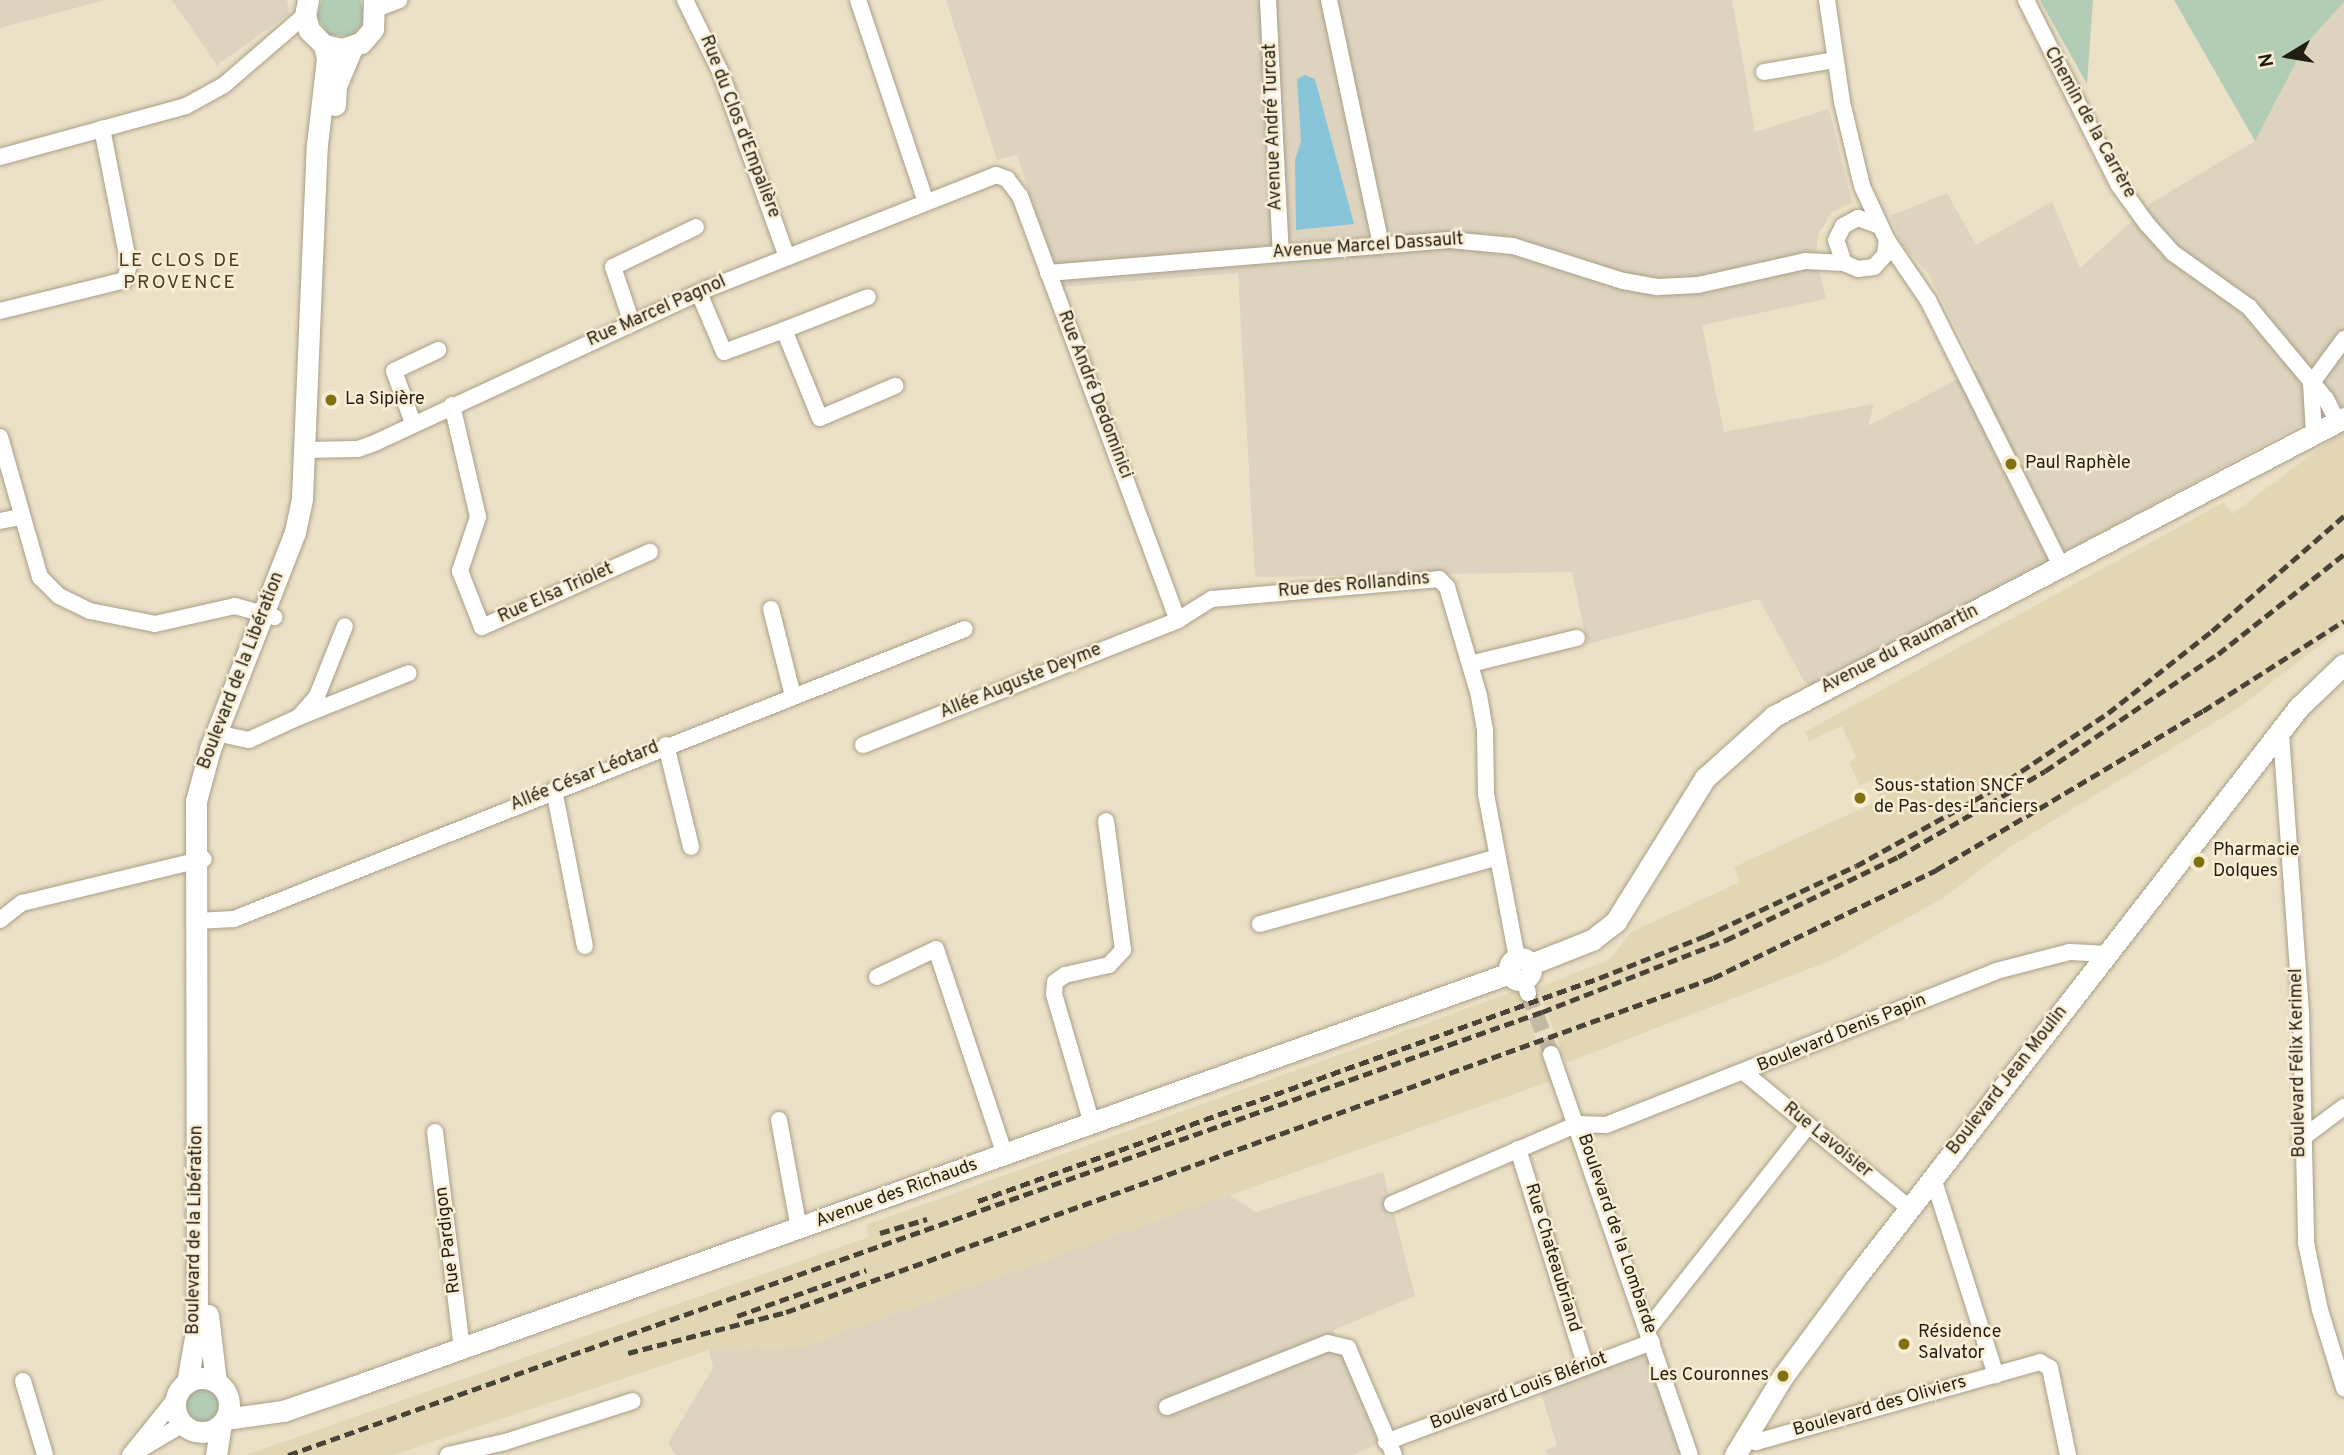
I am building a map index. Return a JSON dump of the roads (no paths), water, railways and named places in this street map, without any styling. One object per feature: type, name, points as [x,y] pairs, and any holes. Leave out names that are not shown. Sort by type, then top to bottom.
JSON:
[{"type":"street","points":[[375,5],[399,0]]},
{"type":"street","name":"Rue du Clos d'Empalière","points":[[685,0],[720,71],[787,257]]},
{"type":"street","points":[[858,0],[926,202]]},
{"type":"street","name":"Avenue André Turcat","points":[[1268,0],[1281,253]]},
{"type":"street","points":[[1329,0],[1381,245]]},
{"type":"street","points":[[1827,0],[1835,60],[1862,186],[1883,233],[1928,300],[2061,566]]},
{"type":"street","name":"Chemin de la Carrère","points":[[2026,0],[2062,80],[2118,184],[2147,224],[2173,253],[2249,307],[2341,420]]},
{"type":"street","name":"Boulevard de la Libération","points":[[309,450],[337,86],[352,48],[368,37],[375,5]]},
{"type":"street","points":[[0,157],[186,106],[224,85],[285,31],[309,16],[352,48]]},
{"type":"street","name":"Boulevard de la Libération","points":[[214,1455],[223,1421],[221,1388],[208,1325],[199,860],[206,802],[223,735],[268,615],[306,535],[321,103],[309,16]]},
{"type":"street","points":[[1763,72],[1835,60]]},
{"type":"street","points":[[0,311],[125,280],[129,265],[102,129]]},
{"type":"street","name":"Rue Marcel Pagnol","points":[[309,450],[358,449],[699,293],[984,176],[1002,177]]},
{"type":"street","name":"Rue André Dedominici","points":[[1002,177],[1020,196],[1178,620]]},
{"type":"street","points":[[1862,186],[1850,220],[1836,240],[1844,263],[1858,270],[1874,267],[1908,272]]},
{"type":"street","points":[[1850,220],[1866,218],[1883,233],[1885,255],[1874,267]]},
{"type":"street","points":[[632,323],[613,267],[696,227]]},
{"type":"street","name":"Avenue Marcel Dassault","points":[[1805,261],[1836,240]]},
{"type":"street","name":"Avenue Marcel Dassault","points":[[1048,273],[1381,245],[1493,242],[1658,287],[1698,285],[1805,261],[1844,263]]},
{"type":"street","points":[[699,293],[724,352],[868,297]]},
{"type":"street","points":[[784,330],[820,418],[895,386]]},
{"type":"street","points":[[2314,433],[2311,384],[2344,339]]},
{"type":"street","points":[[413,423],[394,371],[438,350]]},
{"type":"street","name":"Rue Elsa Triolet","points":[[452,405],[478,517],[460,571],[482,627],[650,552]]},
{"type":"street","name":"Avenue du Raumartin","points":[[1522,974],[1592,940],[1616,920],[1705,778],[1774,716],[2341,420]]},
{"type":"street","points":[[0,437],[20,517],[40,577],[59,596],[90,611],[155,624],[235,606],[268,615]]},
{"type":"street","points":[[0,521],[20,517]]},
{"type":"street","name":"Rue des Rollandins","points":[[1178,620],[1220,598],[1435,578],[1447,587],[1470,664],[1485,731],[1486,793],[1522,974]]},
{"type":"street","points":[[771,609],[793,696]]},
{"type":"street","name":"Allée Auguste Deyme","points":[[863,745],[1178,620]]},
{"type":"street","points":[[299,717],[317,696],[345,626]]},
{"type":"street","name":"Allée César Léotard","points":[[201,920],[234,919],[666,745],[965,629]]},
{"type":"street","points":[[1470,664],[1577,638]]},
{"type":"street","name":"Boulevard Jean Moulin","points":[[1735,1455],[1783,1376],[1909,1208],[2281,734],[2299,707],[2344,664]]},
{"type":"street","points":[[223,735],[249,740],[409,673]]},
{"type":"street","name":"Boulevard Félix Kerimel","points":[[2281,734],[2301,1015],[2301,1139],[2306,1243],[2320,1310],[2344,1388]]},
{"type":"street","points":[[666,745],[691,847]]},
{"type":"street","points":[[554,790],[585,946]]},
{"type":"street","points":[[1093,1124],[1054,994],[1055,982],[1065,975],[1109,964],[1124,950],[1106,821]]},
{"type":"street","points":[[1260,924],[1498,858]]},
{"type":"street","points":[[0,920],[22,903],[199,860]]},
{"type":"street","name":"Boulevard de la Libération","points":[[182,1390],[197,1326],[201,920]]},
{"type":"street","points":[[877,977],[936,949],[1005,1155]]},
{"type":"street","name":"Boulevard Denis Papin","points":[[1578,1124],[1606,1125],[1746,1074],[1996,971],[2070,951],[2107,954]]},
{"type":"street","name":"Avenue des Richauds","points":[[189,1428],[283,1411],[1522,974]]},
{"type":"street","name":"Boulevard de la Lombarde","points":[[1551,1054],[1578,1124],[1690,1455]]},
{"type":"street","name":"Rue Lavoisier","points":[[1746,1074],[1909,1208]]},
{"type":"street","points":[[2301,1139],[2344,1107]]},
{"type":"street","points":[[779,1120],[799,1229]]},
{"type":"street","points":[[1392,1204],[1578,1124]]},
{"type":"street","points":[[1650,1335],[1808,1126]]},
{"type":"street","name":"Rue Pardigon","points":[[435,1132],[462,1349]]},
{"type":"street","name":"Rue Chateaubriand","points":[[1518,1149],[1586,1367]]},
{"type":"street","points":[[1933,1178],[1996,1375]]},
{"type":"street","name":"Boulevard Louis Blériot","points":[[1390,1449],[1586,1367],[1650,1335]]},
{"type":"street","points":[[1167,1407],[1328,1343],[1348,1349],[1390,1449]]},
{"type":"street","name":"Boulevard des Oliviers","points":[[1745,1436],[1756,1442],[2040,1362],[2047,1365],[2068,1455]]},
{"type":"street","points":[[131,1455],[182,1390],[201,1378],[283,1411]]},
{"type":"street","points":[[23,1381],[45,1455]]},
{"type":"street","points":[[182,1390],[189,1428],[214,1455]]},
{"type":"street","points":[[448,1455],[471,1453],[633,1401]]},
{"type":"street","points":[[131,1455],[189,1428]]},
{"type":"water","points":[[1305,75],[1315,79],[1354,224],[1296,230],[1295,160],[1301,141],[1297,79]]},
{"type":"tunnel","points":[[1528,993],[1551,1054]]},
{"type":"railway","points":[[978,1201],[1599,978],[1705,936],[1856,866],[1996,788],[2108,713],[2212,631],[2344,516]]},
{"type":"railway","points":[[288,1455],[1542,1012],[1726,940],[1898,857],[2045,771],[2218,654],[2344,554]]},
{"type":"railway","points":[[628,1353],[786,1312],[1713,978],[1936,870],[2203,711],[2344,621]]},
{"type":"railway","points":[[880,1233],[927,1219]]},
{"type":"railway","points":[[737,1316],[866,1270]]},
{"type":"place","name":"La Sipière","points":[[331,400]]},
{"type":"place","name":"Paul Raphèle","points":[[2011,464]]},
{"type":"place","name":"Sous-station SNCF de Pas-des-Lanciers","points":[[1860,798]]},
{"type":"place","name":"Pharmacie Dolques","points":[[2199,862]]},
{"type":"place","name":"Résidence Salvator","points":[[1904,1344]]},
{"type":"place","name":"Les Couronnes","points":[[1783,1376]]},
{"type":"district","name":"LE CLOS DE PROVENCE","points":[[180,273]]}]
